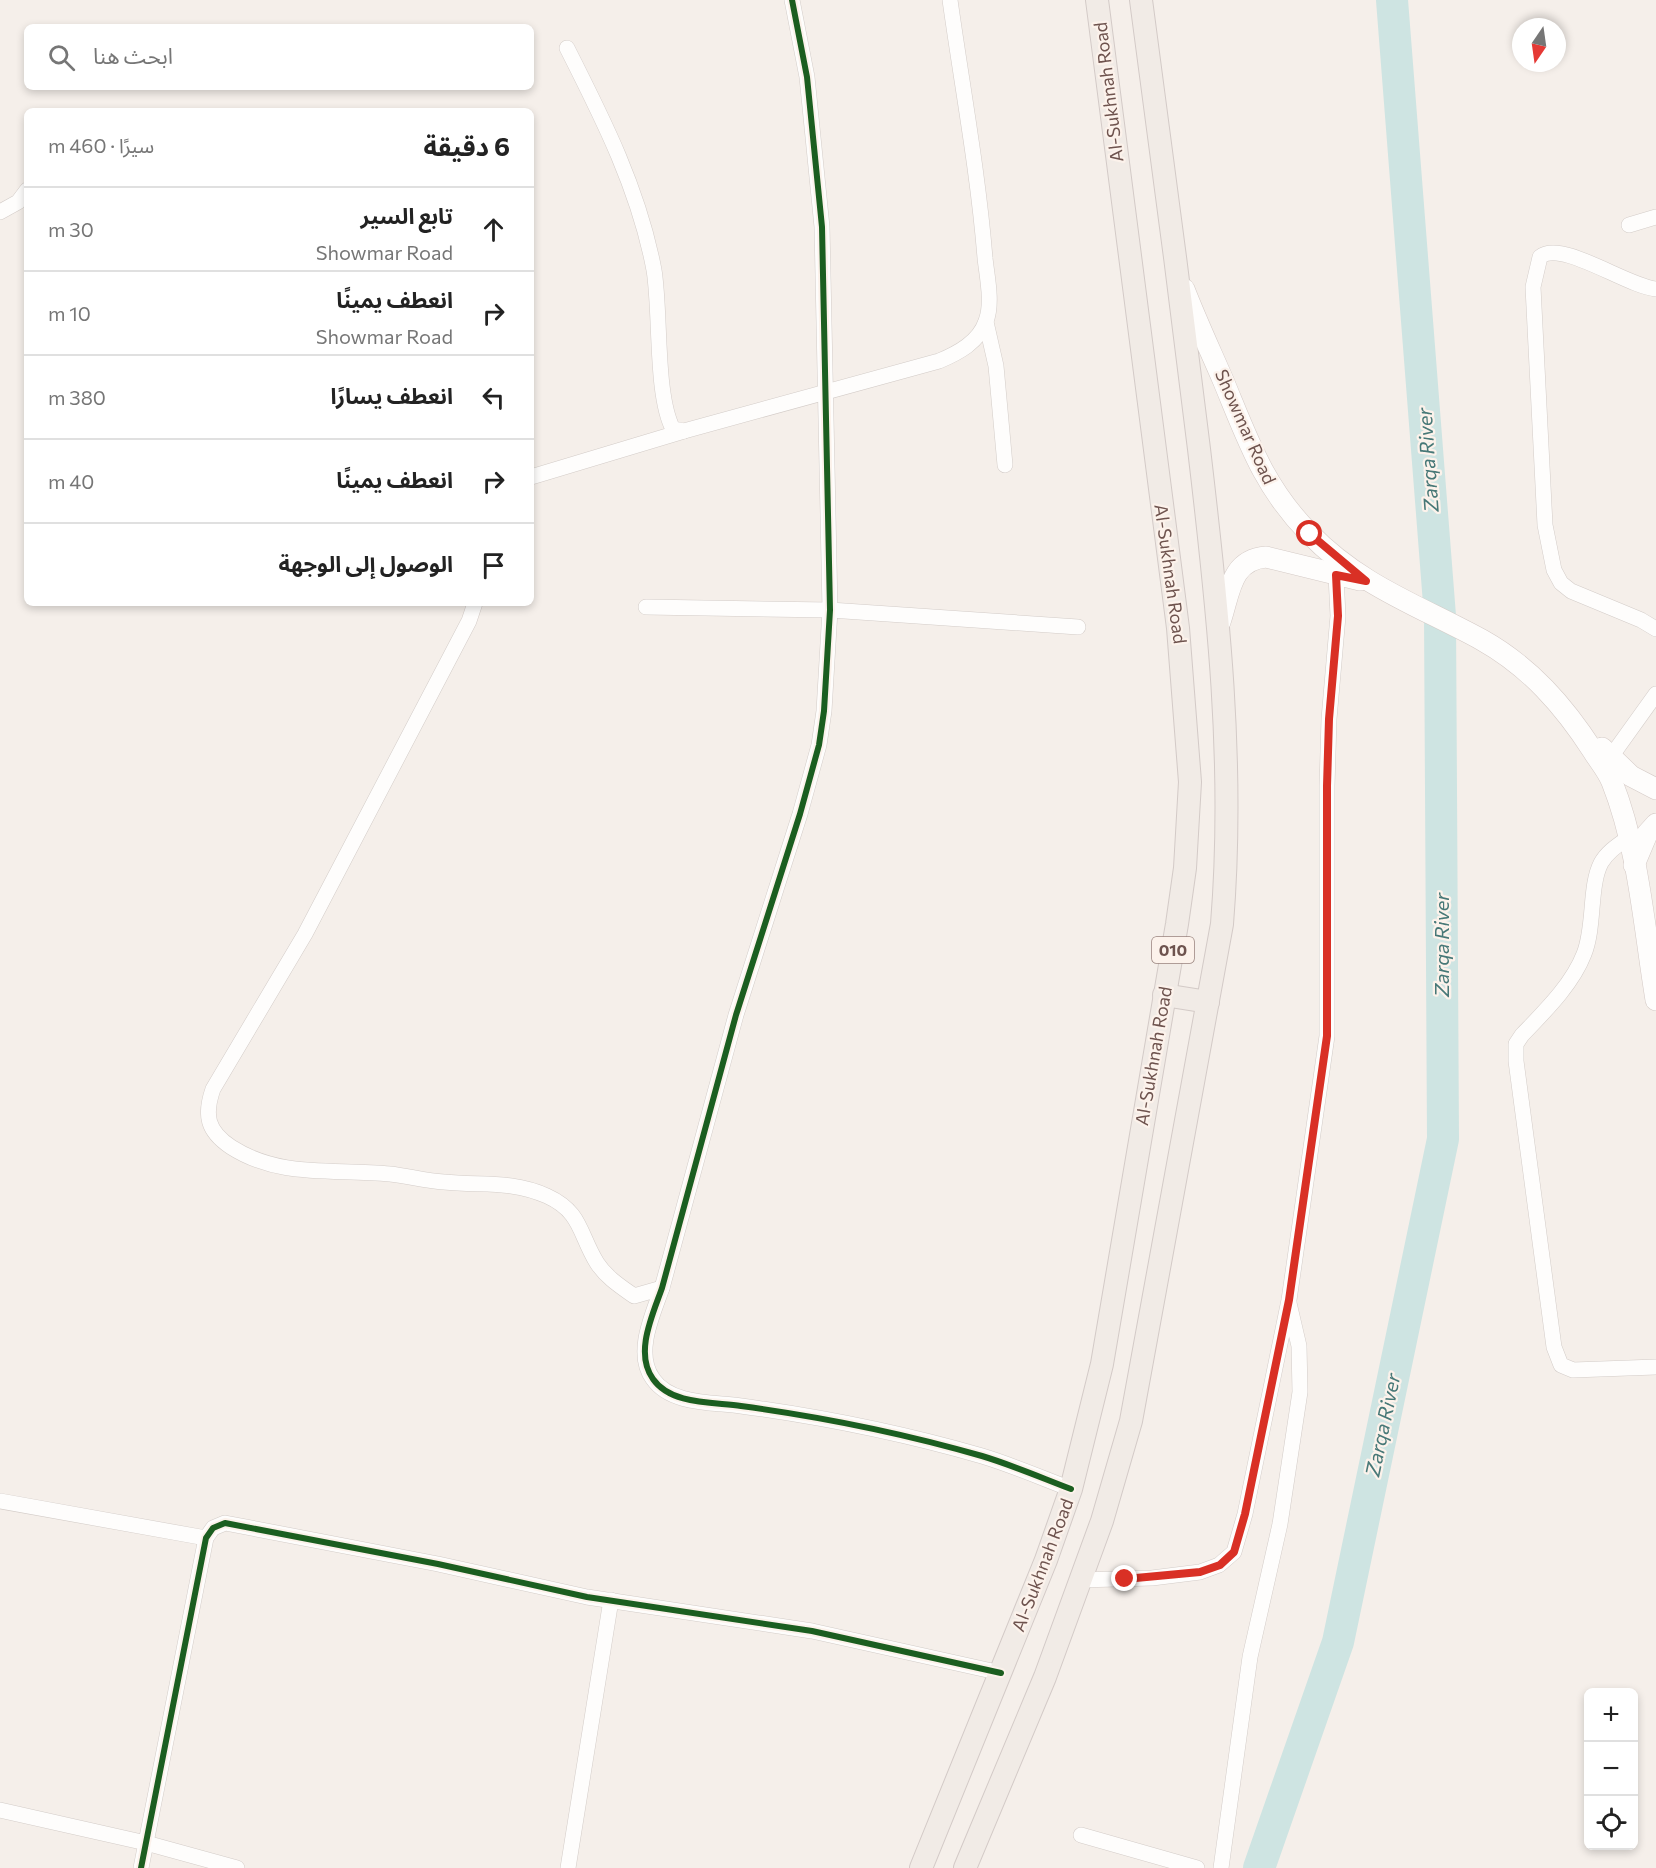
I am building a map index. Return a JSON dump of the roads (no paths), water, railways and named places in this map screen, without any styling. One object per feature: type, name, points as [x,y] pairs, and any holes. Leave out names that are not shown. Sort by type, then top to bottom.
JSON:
[{"type":"main road","name":"Al-Sukhnah Road","points":[[921,1868],[1001,1673],[1071,1489],[1102,1364],[1185,868],[1190,782],[1186,706],[1097,0]]},
{"type":"main road","name":"010","points":[[965,1868],[1045,1677],[1102,1521],[1131,1421],[1208,1002],[1221,924],[1227,864],[1228,782],[1220,622],[1178,276],[1141,0]]},
{"type":"main road","name":"Showmar Road","points":[[1178,276],[1266,479],[1310,534],[1366,581],[1403,602],[1453,624],[1512,658],[1560,703],[1576,726],[1611,780],[1628,838],[1656,1000]]},
{"type":"main road","name":"Showmar Road","points":[[1220,622],[1236,573],[1244,563],[1252,558],[1266,557],[1366,581]]},
{"type":"main road","name":"Showmar Road","points":[[1576,726],[1631,776],[1656,789]]},
{"type":"main road","name":"Showmar Road","points":[[1611,780],[1624,790],[1656,802]]},
{"type":"main road","points":[[1634,865],[1647,834],[1656,824]]},
{"type":"main road","points":[[1164,995],[1208,1002]]},
{"type":"street","points":[[792,0],[807,77],[818,165],[824,283],[830,610],[824,711],[819,745],[777,890],[736,1015],[662,1288],[649,1324],[645,1358],[652,1379],[673,1394],[690,1401],[822,1417],[907,1436],[984,1457],[1071,1489]]},
{"type":"street","points":[[950,0],[984,235],[988,291],[986,322],[996,366],[1005,465]]},
{"type":"street","points":[[567,48],[602,114],[637,207],[654,270],[669,421],[673,429],[684,431]]},
{"type":"street","points":[[0,212],[18,202],[24,194]]},
{"type":"street","points":[[1629,225],[1656,218]]},
{"type":"street","points":[[1656,289],[1628,282],[1575,256],[1551,251],[1540,257],[1533,286],[1542,496],[1548,552],[1554,570],[1561,583],[1571,591],[1641,620],[1656,629]]},
{"type":"street","points":[[534,476],[825,390],[939,361],[958,353],[973,342],[986,322]]},
{"type":"street","points":[[1080,1580],[1152,1578],[1200,1572],[1220,1565],[1234,1552],[1245,1514],[1289,1300],[1327,1036],[1327,786],[1329,719],[1338,616],[1336,575]]},
{"type":"street","points":[[474,606],[469,621],[304,934],[213,1089],[206,1108],[211,1128],[223,1142],[244,1155],[277,1167],[313,1172],[391,1174],[460,1184],[492,1182],[539,1193],[557,1201],[572,1213],[595,1260],[618,1285],[634,1296],[662,1288]]},
{"type":"street","points":[[646,607],[830,610],[1078,627]]},
{"type":"street","points":[[1610,758],[1649,716],[1656,694]]},
{"type":"street","points":[[1628,838],[1602,861],[1598,871],[1593,915],[1584,955],[1563,989],[1516,1044],[1516,1061],[1554,1347],[1561,1365],[1573,1370],[1656,1367]]},
{"type":"street","points":[[1221,1868],[1250,1657],[1280,1524],[1300,1392],[1299,1346],[1289,1300]]},
{"type":"street","points":[[0,1501],[206,1538]]},
{"type":"street","points":[[141,1868],[206,1538],[213,1528],[225,1523],[245,1525],[587,1598],[812,1631],[1001,1673]]},
{"type":"street","points":[[568,1868],[611,1600]]},
{"type":"street","points":[[0,1810],[146,1843],[237,1868]]},
{"type":"street","points":[[1081,1835],[1197,1868]]},
{"type":"waterway","name":"Zarqa River","points":[[1259,1868],[1338,1642],[1443,1139],[1440,616],[1392,0]]}]
